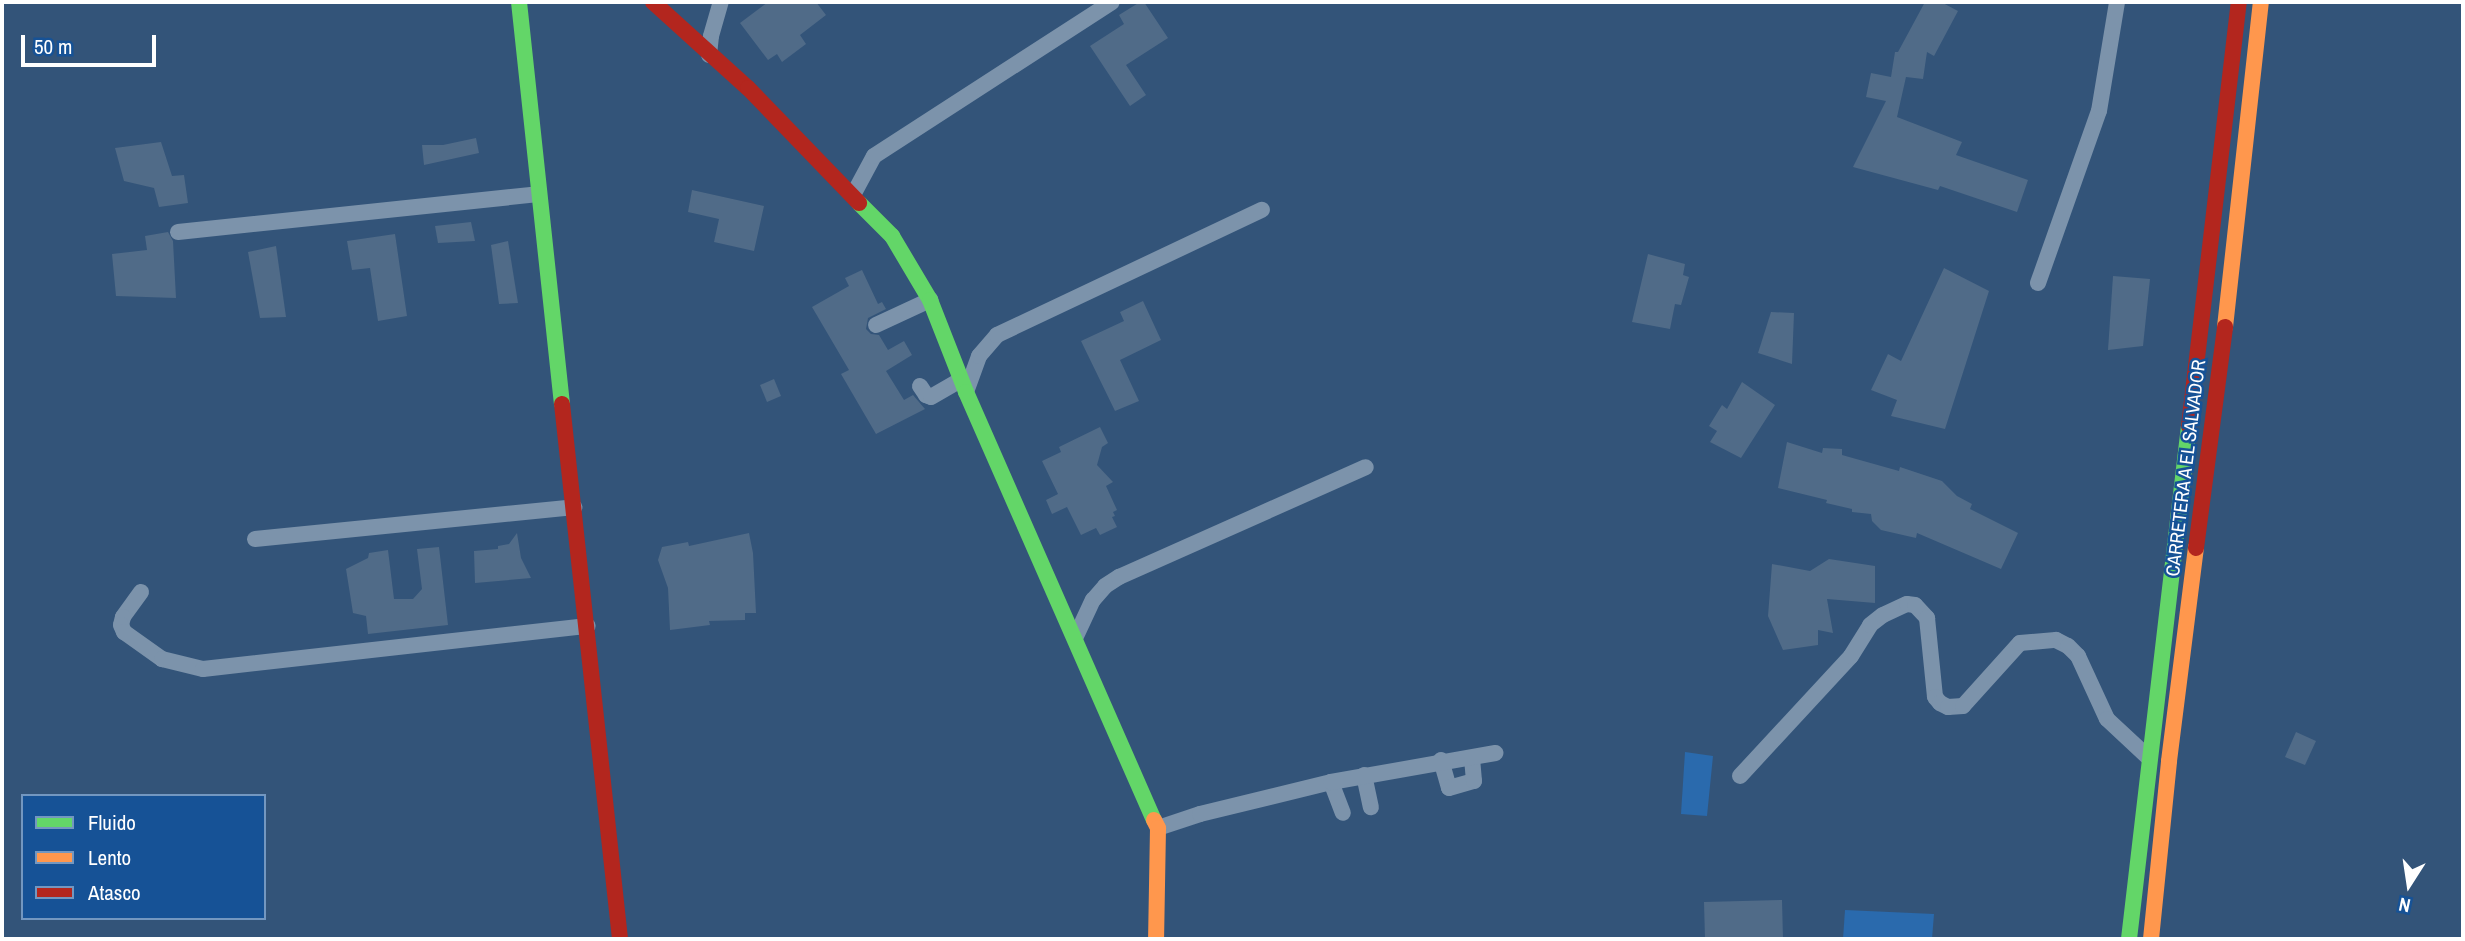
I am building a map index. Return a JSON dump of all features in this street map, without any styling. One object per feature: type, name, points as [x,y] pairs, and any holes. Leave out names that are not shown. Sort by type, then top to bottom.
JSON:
[{"type":"main road","points":[[519,2],[620,939]]},
{"type":"main road","points":[[653,2],[748,88],[892,236],[930,300],[964,386],[1158,828],[1156,939]]},
{"type":"main road","name":"CARRETERA A EL SALVADOR","points":[[2129,939],[2239,2]]},
{"type":"main road","name":"CARRETERA A EL SALVADOR","points":[[2151,939],[2169,761],[2237,230],[2261,2]]},
{"type":"street","points":[[709,55],[711,36],[721,2]]},
{"type":"street","points":[[853,195],[874,156],[1112,2]]},
{"type":"street","points":[[2038,283],[2099,111],[2117,2]]},
{"type":"street","points":[[178,232],[538,194]]},
{"type":"street","points":[[920,386],[926,395],[931,397],[964,386],[979,356],[996,335],[1262,210]]},
{"type":"street","points":[[876,325],[930,300]]},
{"type":"street","points":[[1076,636],[1093,600],[1105,586],[1119,577],[1366,467]]},
{"type":"street","points":[[255,539],[574,507]]},
{"type":"street","points":[[141,592],[123,617],[121,625],[124,632],[162,659],[203,669],[588,626]]},
{"type":"street","points":[[1740,776],[1852,656],[1870,625],[1882,615],[1907,604],[1915,605],[1927,618],[1936,697],[1940,703],[1948,707],[1963,706],[2020,643],[2056,640],[2068,646],[2078,656],[2107,719],[2149,758]]},
{"type":"street","points":[[1158,828],[1199,814],[1331,782],[1441,760],[1495,753]]},
{"type":"street","points":[[1441,760],[1449,788],[1474,781],[1472,758]]},
{"type":"street","points":[[1364,775],[1371,807]]},
{"type":"street","points":[[1331,782],[1343,813]]},
{"type":"shaded area","points":[[1685,752],[1713,756],[1707,816],[1681,814]]},
{"type":"shaded area","points":[[1845,910],[1934,914],[1932,939],[1843,939]]},
{"type":"building","points":[[768,2],[816,2],[826,15],[800,35],[806,44],[782,62],[777,54],[768,60],[740,23]]},
{"type":"building","points":[[1144,2],[1168,38],[1126,65],[1146,95],[1130,106],[1090,46],[1124,24],[1119,15]]},
{"type":"building","points":[[1925,2],[1941,2],[1958,11],[1934,56],[1927,52],[1923,79],[1906,77],[1897,117],[1962,142],[1956,155],[2028,180],[2017,212],[1940,186],[1938,190],[1853,167],[1886,101],[1866,97],[1871,73],[1891,77],[1895,52],[1898,52]]},
{"type":"building","points":[[476,138],[479,153],[424,165],[422,145],[443,145]]},
{"type":"building","points":[[161,142],[172,176],[184,175],[188,203],[159,207],[154,188],[124,181],[115,148]]},
{"type":"building","points":[[692,190],[764,206],[754,251],[714,242],[719,219],[688,212]]},
{"type":"building","points":[[471,222],[475,241],[438,243],[435,226]]},
{"type":"building","points":[[168,232],[173,241],[176,298],[116,296],[112,254],[147,250],[145,236]]},
{"type":"building","points":[[395,234],[407,316],[378,321],[370,268],[352,270],[347,241]]},
{"type":"building","points":[[508,241],[518,303],[499,304],[491,245]]},
{"type":"building","points":[[276,246],[286,317],[260,318],[248,252]]},
{"type":"building","points":[[1648,254],[1685,264],[1683,275],[1689,277],[1681,305],[1675,304],[1670,329],[1632,322]]},
{"type":"building","points":[[1944,268],[1989,291],[1945,429],[1891,416],[1897,400],[1871,390],[1888,354],[1901,361]]},
{"type":"building","points":[[862,270],[878,304],[882,302],[886,309],[868,318],[866,329],[871,334],[879,335],[888,350],[904,341],[912,355],[886,371],[904,400],[913,395],[925,409],[876,434],[841,374],[849,370],[812,307],[849,286],[845,278]]},
{"type":"building","points":[[2113,276],[2150,279],[2143,346],[2108,350]]},
{"type":"building","points":[[1143,301],[1161,340],[1120,360],[1139,401],[1115,411],[1081,341],[1124,321],[1120,312]]},
{"type":"building","points":[[1771,312],[1794,313],[1792,364],[1758,353]]},
{"type":"building","points":[[774,379],[781,396],[767,402],[760,385]]},
{"type":"building","points":[[1742,382],[1775,405],[1741,458],[1710,442],[1717,431],[1709,426],[1722,405],[1727,409]]},
{"type":"building","points":[[1100,427],[1108,443],[1102,447],[1097,465],[1113,482],[1106,486],[1117,510],[1112,517],[1117,527],[1100,535],[1096,528],[1081,535],[1067,507],[1052,514],[1046,500],[1058,494],[1042,461],[1061,452],[1059,447]]},
{"type":"building","points":[[1787,442],[1822,453],[1823,448],[1842,449],[1842,455],[1899,471],[1900,467],[1942,481],[1957,496],[1972,504],[1970,509],[2018,533],[2001,569],[1917,533],[1916,538],[1881,530],[1872,521],[1871,514],[1852,512],[1852,509],[1826,503],[1827,500],[1778,488]]},
{"type":"building","points":[[517,533],[521,558],[531,578],[475,583],[474,551],[498,549],[498,546],[509,544]]},
{"type":"building","points":[[749,533],[753,553],[756,613],[745,613],[745,620],[709,621],[710,625],[670,630],[668,588],[658,560],[662,547],[688,542],[689,546]]},
{"type":"building","points":[[439,547],[448,625],[368,634],[366,616],[353,613],[346,569],[368,558],[369,553],[388,550],[394,599],[413,599],[422,589],[417,549]]},
{"type":"building","points":[[1829,559],[1875,566],[1875,603],[1827,599],[1833,633],[1818,630],[1818,645],[1783,650],[1768,616],[1772,564],[1810,571]]},
{"type":"building","points":[[2296,732],[2316,741],[2305,765],[2285,757]]},
{"type":"building","points":[[1782,900],[1783,939],[1705,939],[1704,902]]},
{"type":"traffic: fast","points":[[519,2],[562,404]]},
{"type":"traffic: fast","points":[[859,203],[892,236],[930,300],[966,392],[1154,820]]},
{"type":"traffic: fast","points":[[2129,939],[2189,426]]},
{"type":"traffic: slow","points":[[2225,327],[2261,2]]},
{"type":"traffic: slow","points":[[2151,939],[2169,761],[2196,548]]},
{"type":"traffic: slow","points":[[1154,820],[1158,828],[1156,939]]},
{"type":"traffic: jam","points":[[653,2],[748,88],[859,203]]},
{"type":"traffic: jam","points":[[2189,426],[2239,2]]},
{"type":"traffic: jam","points":[[2196,548],[2225,327]]},
{"type":"traffic: jam","points":[[562,404],[620,939]]}]
